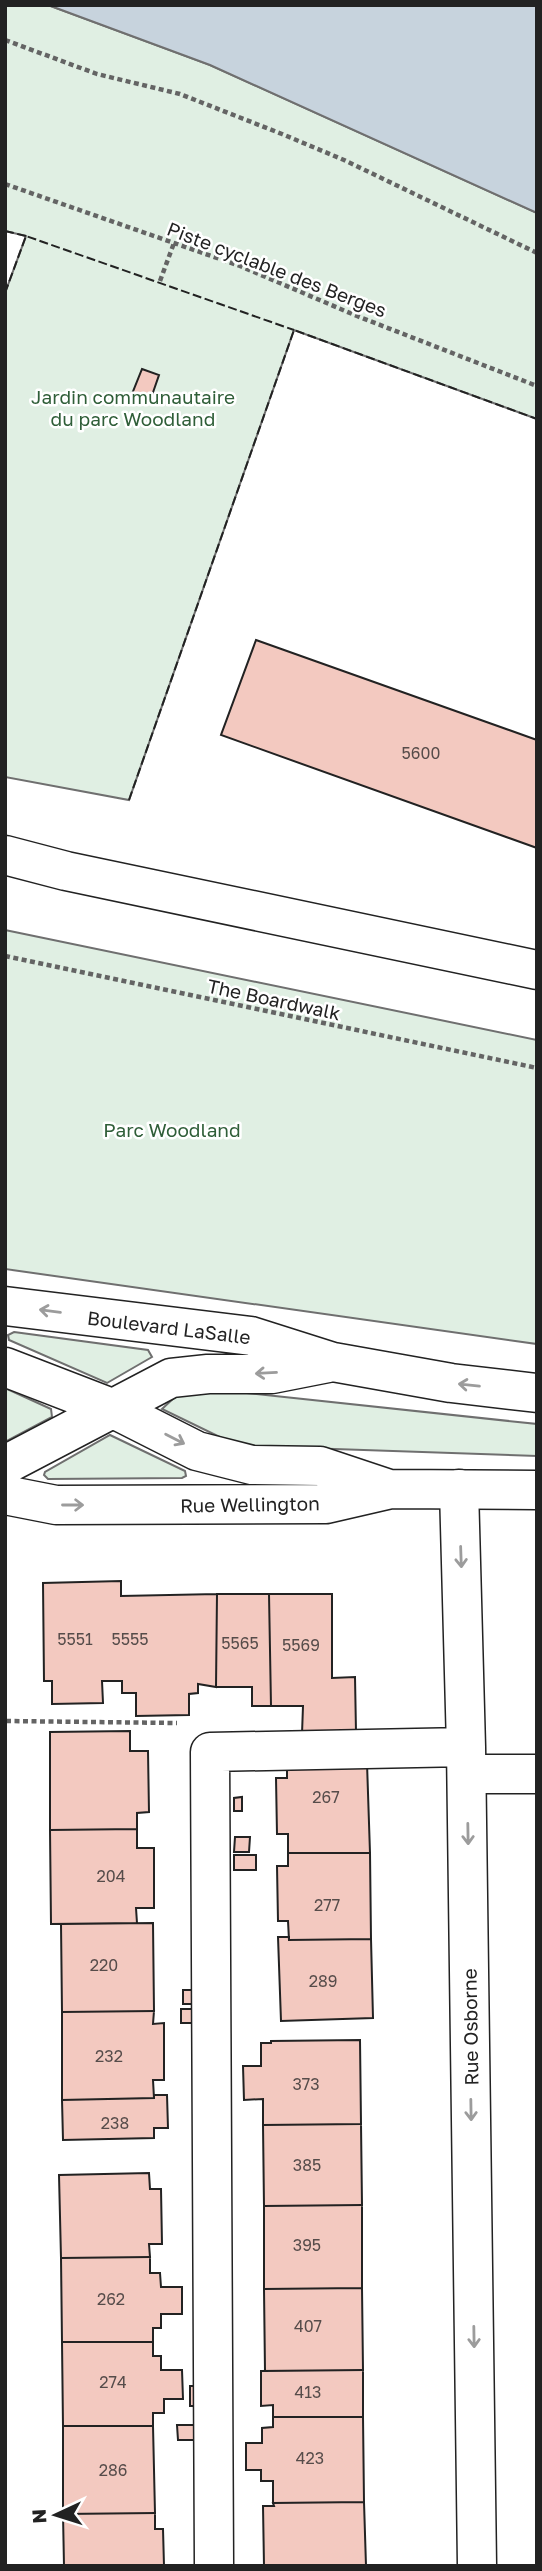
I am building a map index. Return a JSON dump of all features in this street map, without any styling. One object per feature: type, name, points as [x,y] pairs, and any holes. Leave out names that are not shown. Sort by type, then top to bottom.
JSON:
[{"type":"main road","points":[[5,855],[65,871],[537,971]]},
{"type":"main road","name":"Boulevard LaSalle","points":[[5,1306],[251,1336],[333,1362],[451,1383],[537,1393]]},
{"type":"main road","points":[[5,1465],[172,1378],[208,1374],[272,1374],[333,1362]]},
{"type":"main road","points":[[5,1367],[114,1409],[197,1451],[252,1465],[320,1466],[391,1489]]},
{"type":"main road","name":"Rue Wellington","points":[[5,1495],[56,1505],[326,1504],[391,1489],[537,1490]]},
{"type":"main road","name":"Rue Osborne","points":[[459,1489],[467,1760],[477,2566]]},
{"type":"main road","points":[[214,2566],[210,1752],[467,1760],[537,1774]]},
{"type":"path","points":[[5,40],[97,74],[180,94],[282,134],[344,160],[537,253]]},
{"type":"path","name":"Piste cyclable des Berges","points":[[5,184],[240,266],[357,316],[537,386]]},
{"type":"path","points":[[160,281],[174,243]]},
{"type":"path","name":"The Boardwalk","points":[[5,956],[537,1068]]},
{"type":"path","points":[[6,1721],[209,1723],[210,1752]]},
{"type":"green space","name":"Jardin communautaire du parc Woodland","points":[[5,5],[48,5],[210,65],[537,213],[537,419],[294,330],[129,800],[5,777],[5,293],[26,236],[5,231]]},
{"type":"green space","name":"Parc Woodland","points":[[5,930],[537,1040],[537,1344],[5,1269]]},
{"type":"green space","points":[[14,1332],[148,1350],[152,1357],[107,1383],[9,1340],[8,1335]]},
{"type":"green space","points":[[5,1388],[51,1409],[52,1417],[5,1442]]},
{"type":"green space","points":[[218,1390],[537,1424],[537,1456],[249,1446],[230,1442],[162,1409],[176,1396]]},
{"type":"green space","points":[[110,1435],[185,1471],[186,1476],[48,1479],[44,1475]]},
{"type":"shaded area","points":[[48,5],[537,5],[537,213],[210,65]]},
{"type":"building","points":[[142,369],[159,375],[150,401],[132,394]]},
{"type":"building","points":[[256,640],[537,740],[537,848],[221,735]]},
{"type":"building","points":[[121,1581],[121,1596],[217,1594],[216,1687],[198,1684],[198,1693],[189,1694],[189,1715],[136,1716],[136,1693],[122,1693],[122,1681],[102,1681],[103,1703],[52,1704],[52,1681],[44,1681],[43,1583]]},
{"type":"building","points":[[217,1594],[269,1594],[271,1706],[252,1706],[252,1687],[216,1687]]},
{"type":"building","points":[[269,1594],[332,1594],[332,1678],[355,1677],[356,1732],[302,1734],[303,1706],[271,1706]]},
{"type":"building","points":[[130,1731],[130,1751],[148,1751],[149,1812],[137,1813],[137,1829],[50,1830],[50,1732]]},
{"type":"building","points":[[367,1763],[370,1853],[288,1853],[288,1834],[277,1834],[276,1778],[287,1778],[287,1765]]},
{"type":"building","points":[[242,1797],[242,1811],[234,1811],[234,1798]]},
{"type":"building","points":[[137,1829],[137,1848],[154,1848],[154,1908],[136,1908],[137,1923],[51,1924],[50,1830]]},
{"type":"building","points":[[235,1837],[250,1837],[249,1852],[234,1852]]},
{"type":"building","points":[[288,1853],[370,1853],[371,1939],[289,1940],[288,1921],[278,1921],[277,1866],[288,1866]]},
{"type":"building","points":[[234,1855],[256,1855],[256,1870],[234,1870]]},
{"type":"building","points":[[153,1923],[154,2011],[62,2012],[61,1924]]},
{"type":"building","points":[[278,1937],[289,1937],[289,1940],[371,1939],[373,2018],[281,2021]]},
{"type":"building","points":[[183,1990],[193,1990],[193,2004],[183,2004]]},
{"type":"building","points":[[181,2009],[195,2009],[194,2023],[181,2023]]},
{"type":"building","points":[[154,2011],[153,2024],[164,2023],[164,2080],[153,2080],[154,2098],[62,2100],[62,2012]]},
{"type":"building","points":[[360,2040],[361,2124],[263,2125],[263,2099],[244,2100],[243,2066],[261,2066],[261,2043]]},
{"type":"building","points":[[154,2095],[167,2095],[168,2128],[154,2128],[154,2138],[63,2140],[62,2100],[154,2098]]},
{"type":"building","points":[[361,2124],[362,2205],[264,2206],[263,2125]]},
{"type":"building","points":[[149,2173],[150,2189],[161,2189],[162,2244],[149,2244],[150,2257],[61,2258],[59,2175]]},
{"type":"building","points":[[362,2205],[362,2288],[264,2289],[264,2206]]},
{"type":"building","points":[[150,2257],[150,2273],[160,2273],[161,2287],[182,2287],[182,2314],[161,2314],[161,2328],[153,2328],[153,2342],[62,2342],[61,2258]]},
{"type":"building","points":[[362,2288],[363,2370],[265,2371],[264,2289]]},
{"type":"building","points":[[62,2342],[153,2342],[153,2356],[161,2356],[161,2370],[182,2370],[183,2399],[164,2399],[164,2413],[153,2413],[153,2426],[63,2426]]},
{"type":"building","points":[[363,2370],[363,2417],[273,2417],[273,2405],[261,2406],[261,2371]]},
{"type":"building","points":[[190,2386],[205,2386],[205,2406],[190,2406]]},
{"type":"building","points":[[273,2417],[363,2417],[364,2502],[273,2503],[273,2481],[261,2481],[261,2470],[246,2470],[246,2443],[262,2443],[262,2428],[273,2427]]},
{"type":"building","points":[[177,2425],[199,2425],[199,2440],[178,2440]]},
{"type":"building","points":[[63,2426],[153,2426],[155,2513],[63,2514]]},
{"type":"building","points":[[364,2502],[366,2566],[264,2566],[263,2506],[274,2506],[273,2503]]},
{"type":"building","points":[[155,2513],[155,2529],[163,2529],[164,2566],[64,2566],[63,2514]]},
{"type":"fence","points":[[5,231],[26,236]]},
{"type":"fence","points":[[5,293],[26,236],[294,330]]},
{"type":"fence","points":[[129,800],[294,330],[537,419]]}]
